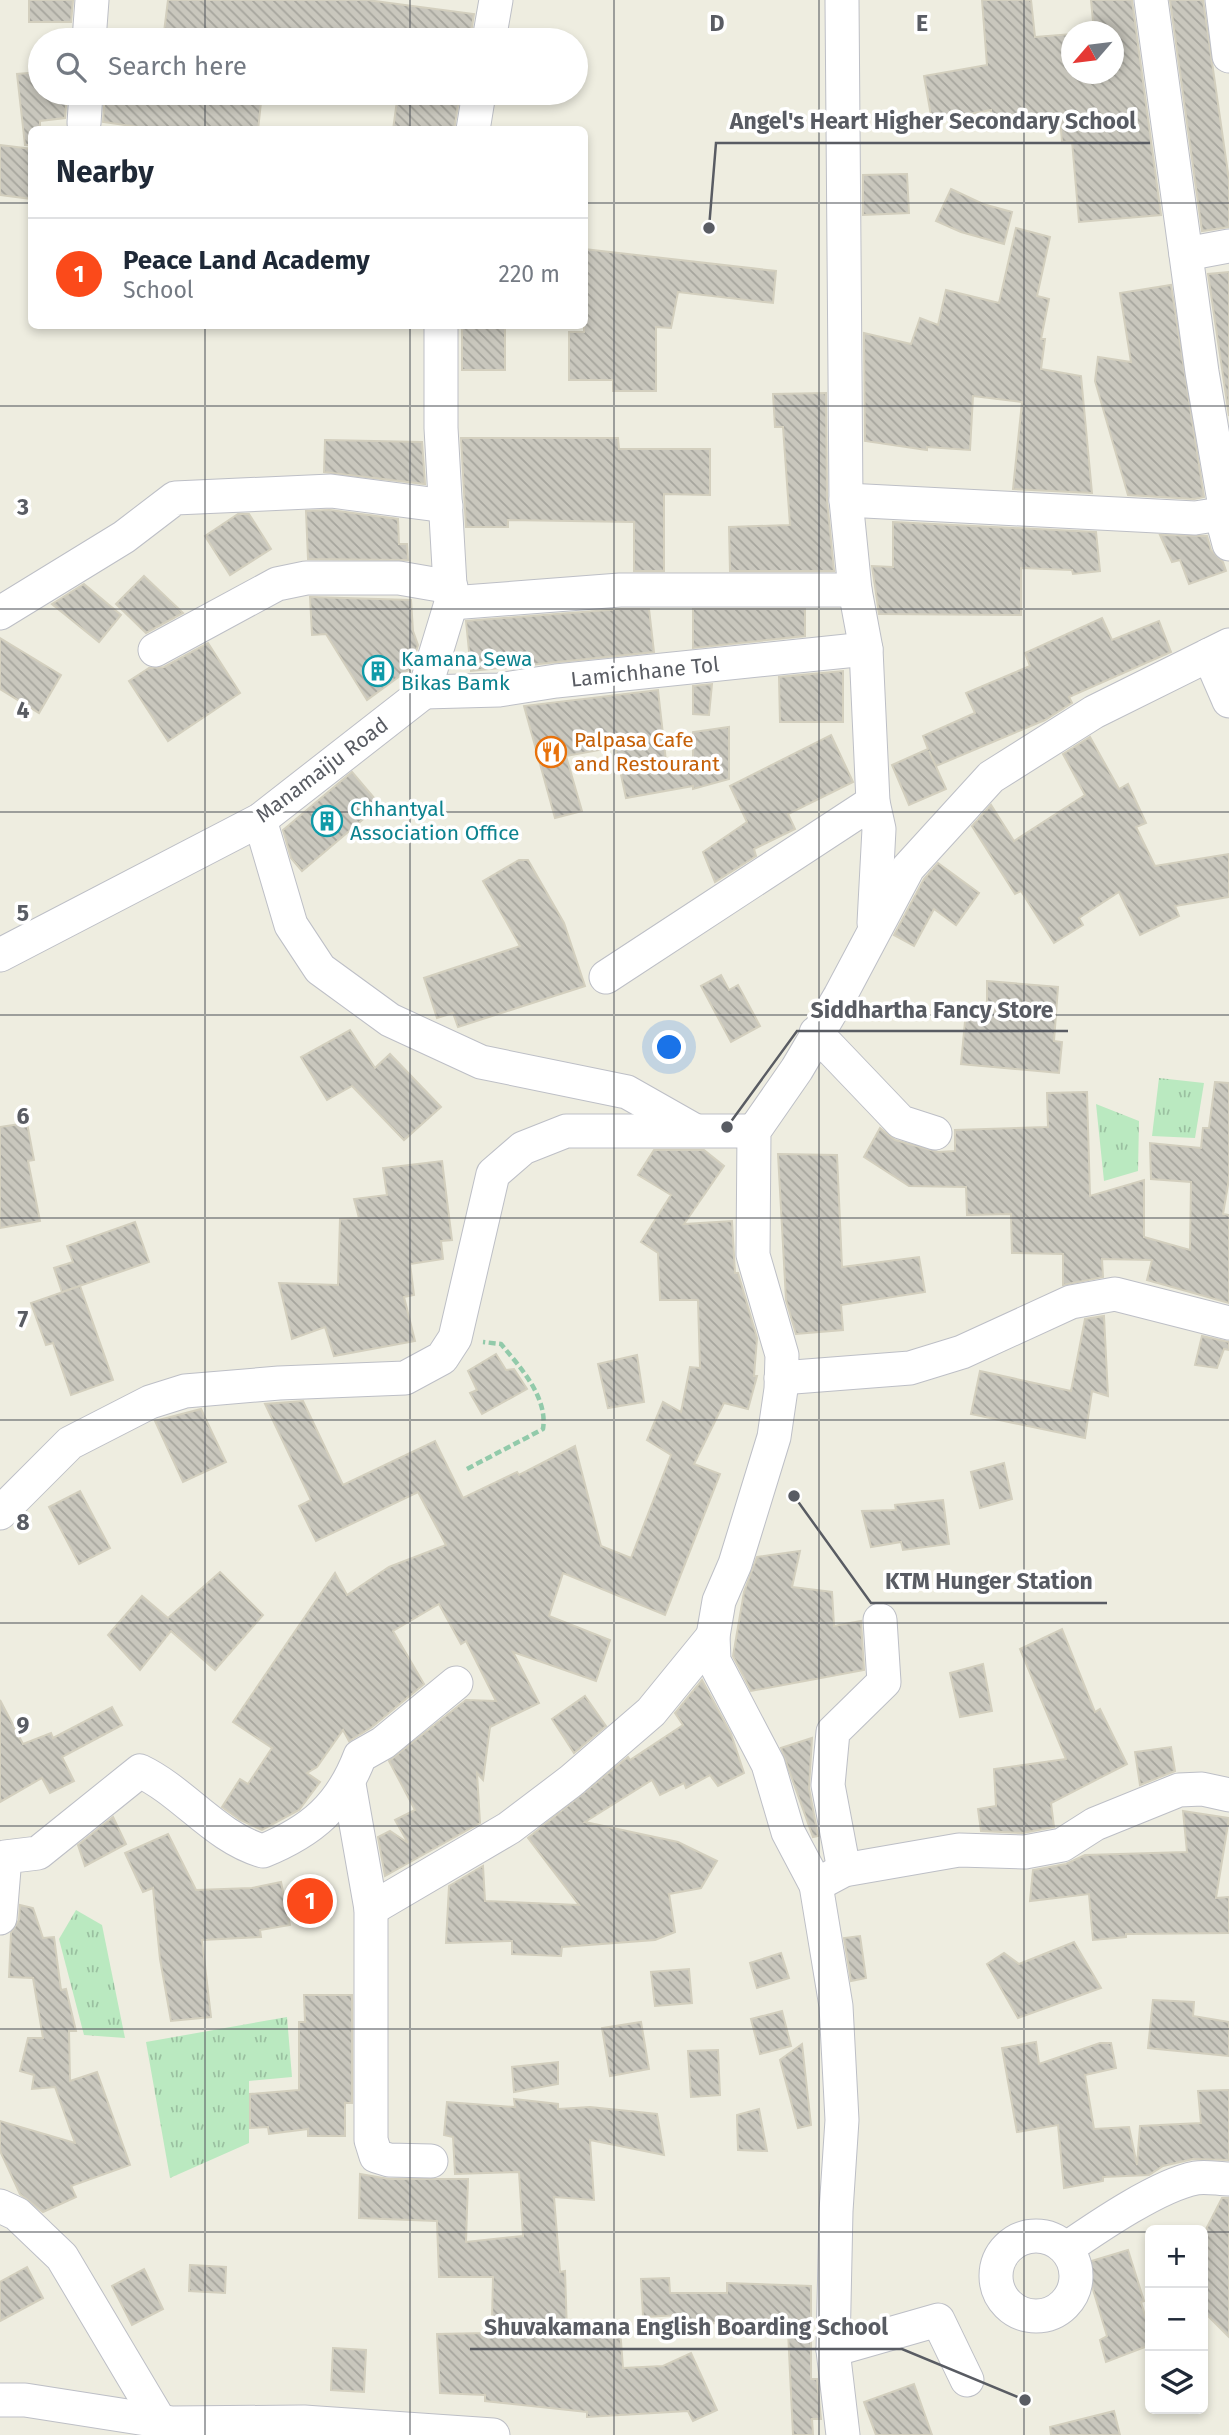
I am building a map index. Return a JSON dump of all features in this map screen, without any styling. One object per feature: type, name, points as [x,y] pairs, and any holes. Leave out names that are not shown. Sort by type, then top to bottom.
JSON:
[{"type":"street","points":[[90,28],[92,0]]},
{"type":"street","points":[[491,28],[496,0]]},
{"type":"street","points":[[842,0],[846,500],[855,590],[866,649],[873,802],[879,829],[874,934]]},
{"type":"street","points":[[846,500],[1195,518],[1225,529],[1224,501],[1151,0]]},
{"type":"street","points":[[1222,0],[1229,56]]},
{"type":"street","points":[[473,126],[477,105]]},
{"type":"street","points":[[1186,254],[1229,246]]},
{"type":"street","points":[[424,692],[451,595],[436,329]]},
{"type":"street","points":[[0,613],[124,537],[175,498],[331,491],[446,506]]},
{"type":"street","points":[[155,650],[277,584],[306,578],[399,578],[451,595],[620,590],[855,590]]},
{"type":"street","name":"Lamichhane Tol","points":[[424,692],[499,690],[556,681],[866,649]]},
{"type":"street","points":[[830,1878],[788,1832],[768,1763],[715,1661],[713,1636],[719,1601],[735,1564],[774,1437],[781,1378],[782,1355],[753,1255],[754,1130],[797,1069],[874,934],[908,868],[991,777],[1094,712],[1219,650],[1229,701]]},
{"type":"street","name":"Manamaiju Road","points":[[0,955],[260,820],[424,692]]},
{"type":"street","points":[[606,977],[873,802]]},
{"type":"street","points":[[260,820],[291,925],[320,969],[390,1020],[481,1062],[626,1092],[696,1131]]},
{"type":"street","points":[[816,1033],[901,1122],[935,1133]]},
{"type":"street","points":[[0,1513],[70,1443],[150,1402],[185,1391],[279,1383],[405,1378],[442,1358],[455,1338],[493,1174],[523,1148],[566,1130],[754,1130]]},
{"type":"street","points":[[781,1378],[909,1368],[962,1352],[1071,1302],[1115,1294],[1229,1323]]},
{"type":"street","points":[[843,2435],[833,2350],[836,2211],[842,2120],[828,1785],[833,1732],[884,1682],[880,1620]]},
{"type":"street","points":[[371,1909],[509,1828],[570,1781],[651,1712],[713,1636]]},
{"type":"street","points":[[0,1919],[2,1857],[38,1853],[140,1771],[165,1783],[242,1845],[263,1851],[317,1822],[349,1784],[360,1756],[383,1743],[456,1683]]},
{"type":"street","points":[[349,1784],[371,1909],[372,2140],[376,2155],[389,2160],[431,2161]]},
{"type":"street","points":[[830,1878],[959,1850],[1025,1853],[1062,1845],[1095,1824],[1179,1790],[1202,1789],[1229,1795]]},
{"type":"street","points":[[1067,2248],[1117,2214],[1174,2187],[1196,2178],[1229,2179]]},
{"type":"street","points":[[0,2206],[17,2214],[62,2257],[159,2420]]},
{"type":"street","points":[[833,2350],[938,2320],[967,2380]]},
{"type":"street","points":[[0,2400],[25,2400],[159,2420],[197,2429],[304,2423],[493,2435]]},
{"type":"path","points":[[455,1338],[501,1344],[528,1377],[545,1417],[543,1429],[467,1469]]},
{"type":"green space","points":[[1159,1078],[1204,1083],[1195,1138],[1152,1136]]},
{"type":"green space","points":[[1096,1104],[1139,1121],[1138,1171],[1104,1181]]},
{"type":"green space","points":[[76,1910],[102,1925],[125,2038],[84,2035],[59,1939]]},
{"type":"green space","points":[[287,2017],[292,2077],[249,2081],[249,2143],[170,2178],[146,2042]]},
{"type":"building","points":[[29,0],[73,0],[71,22],[29,22]]},
{"type":"building","points":[[168,0],[367,0],[474,14],[472,28],[164,28]]},
{"type":"building","points":[[982,0],[1031,0],[1035,37],[1061,35],[1061,84],[1124,84],[1124,21],[1093,21],[1091,0],[1132,0],[1161,215],[1079,222],[1072,141],[1062,142],[1060,118],[992,123],[991,110],[932,121],[924,76],[987,65]]},
{"type":"building","points":[[1170,0],[1203,0],[1229,180],[1229,227],[1202,231]]},
{"type":"building","points":[[28,73],[28,105],[66,105],[65,118],[40,121],[40,126],[28,126],[28,145],[25,145],[17,74]]},
{"type":"building","points":[[104,105],[261,105],[258,126],[132,126],[103,122]]},
{"type":"building","points":[[396,105],[458,105],[455,126],[394,126]]},
{"type":"building","points":[[0,145],[28,148],[28,198],[0,195]]},
{"type":"building","points":[[907,174],[909,213],[863,215],[863,175]]},
{"type":"building","points":[[951,189],[983,204],[1012,212],[1004,244],[961,232],[936,221]]},
{"type":"building","points":[[1016,228],[1050,237],[1037,296],[1049,299],[1041,339],[1045,339],[1041,369],[1081,376],[1092,493],[1013,489],[1022,402],[973,396],[970,450],[927,447],[927,450],[865,441],[864,333],[911,344],[920,318],[938,325],[946,290],[999,303]]},
{"type":"building","points":[[588,249],[776,271],[773,303],[678,292],[671,328],[656,327],[656,391],[613,391],[613,380],[569,380],[569,332],[584,332],[584,329],[588,329]]},
{"type":"building","points":[[1229,272],[1229,416],[1208,274]]},
{"type":"building","points":[[1171,285],[1204,497],[1194,499],[1128,495],[1095,381],[1098,357],[1131,362],[1120,293]]},
{"type":"building","points":[[462,329],[505,329],[505,370],[462,370]]},
{"type":"building","points":[[826,393],[827,500],[834,571],[730,571],[729,527],[790,525],[783,427],[775,427],[773,394]]},
{"type":"building","points":[[461,438],[618,438],[619,449],[710,449],[710,495],[664,494],[664,571],[634,571],[634,522],[508,520],[508,527],[466,527]]},
{"type":"building","points":[[325,440],[422,442],[425,484],[324,472]]},
{"type":"building","points":[[330,510],[398,519],[399,544],[407,544],[408,560],[308,559],[306,511]]},
{"type":"building","points":[[238,514],[249,514],[271,549],[230,575],[205,536]]},
{"type":"building","points":[[893,522],[1096,532],[1100,571],[1073,574],[1072,570],[1021,568],[1021,615],[879,614],[872,566],[893,567]]},
{"type":"building","points":[[1160,535],[1207,536],[1211,550],[1223,562],[1226,571],[1189,584],[1180,560],[1172,562]]},
{"type":"building","points":[[144,576],[183,613],[146,633],[116,604]]},
{"type":"building","points":[[84,584],[121,615],[99,642],[52,604]]},
{"type":"building","points":[[310,597],[411,600],[413,631],[418,645],[411,668],[367,700],[326,634],[312,635]]},
{"type":"building","points":[[649,609],[654,652],[471,671],[466,621]]},
{"type":"building","points":[[693,609],[805,609],[805,636],[693,648]]},
{"type":"building","points":[[1102,618],[1112,640],[1159,621],[1171,652],[1069,697],[1072,703],[1045,720],[936,766],[929,751],[946,789],[909,805],[892,765],[928,749],[923,736],[975,713],[966,693],[1030,666],[1025,653]]},
{"type":"building","points":[[0,638],[61,675],[39,713],[0,689]]},
{"type":"building","points":[[208,643],[240,693],[168,741],[129,681],[149,668],[164,667]]},
{"type":"building","points":[[843,671],[843,722],[780,722],[779,677]]},
{"type":"building","points":[[712,684],[709,715],[693,714],[693,686]]},
{"type":"building","points":[[658,690],[667,770],[693,768],[693,732],[729,727],[729,779],[693,789],[693,786],[626,798],[615,747],[566,756],[582,811],[555,818],[524,706]]},
{"type":"building","points":[[831,735],[853,782],[788,814],[795,829],[754,849],[756,856],[715,882],[703,852],[747,822],[730,786]]},
{"type":"building","points":[[1090,737],[1119,789],[1128,784],[1146,823],[1136,827],[1155,866],[1229,854],[1229,897],[1175,906],[1179,916],[1140,935],[1119,892],[1079,918],[1083,925],[1054,943],[1021,891],[1015,894],[972,826],[991,805],[1014,841],[1085,795],[1063,754]]},
{"type":"building","name":"Chhantyal Association Office","points":[[352,772],[380,805],[302,871],[291,858],[283,830]]},
{"type":"building","points":[[519,860],[528,860],[564,923],[585,986],[458,1027],[453,1013],[437,1018],[424,978],[520,946],[483,881]]},
{"type":"building","points":[[938,863],[979,893],[956,925],[934,909],[914,946],[894,935],[924,879]]},
{"type":"building","points":[[721,975],[729,990],[738,985],[760,1026],[731,1042],[701,986]]},
{"type":"building","points":[[987,981],[1058,987],[1054,1041],[1062,1042],[1059,1073],[961,1064],[966,1011],[987,1013]]},
{"type":"building","points":[[350,1030],[375,1068],[390,1054],[441,1107],[404,1140],[352,1086],[327,1100],[301,1057]]},
{"type":"building","points":[[1215,1082],[1229,1083],[1229,1179],[1223,1214],[1229,1215],[1229,1303],[1147,1280],[1152,1260],[1102,1259],[1103,1277],[1063,1285],[1063,1254],[1012,1253],[1011,1214],[967,1215],[966,1187],[909,1186],[864,1157],[880,1128],[895,1140],[938,1152],[955,1151],[955,1130],[1048,1127],[1047,1093],[1087,1092],[1090,1196],[1144,1180],[1144,1237],[1190,1250],[1191,1182],[1151,1179],[1150,1143],[1201,1148],[1203,1128],[1209,1128]]},
{"type":"building","points":[[27,1123],[34,1160],[28,1161],[40,1221],[0,1228],[0,1127]]},
{"type":"building","points":[[654,1150],[704,1150],[724,1166],[684,1224],[732,1221],[735,1273],[738,1273],[757,1338],[754,1376],[757,1376],[748,1409],[724,1403],[694,1464],[720,1474],[665,1615],[563,1573],[549,1616],[610,1640],[596,1681],[513,1652],[539,1703],[490,1727],[483,1780],[477,1773],[480,1823],[385,1876],[378,1837],[390,1831],[408,1843],[395,1820],[415,1810],[389,1761],[466,1700],[496,1701],[466,1641],[461,1644],[439,1604],[393,1631],[424,1684],[372,1727],[349,1741],[343,1730],[317,1767],[307,1773],[320,1782],[299,1810],[262,1830],[240,1820],[222,1807],[240,1779],[248,1784],[272,1748],[233,1722],[335,1573],[347,1595],[389,1567],[446,1545],[418,1492],[316,1541],[299,1506],[311,1500],[265,1404],[303,1401],[343,1485],[435,1441],[463,1498],[517,1472],[519,1475],[575,1446],[601,1546],[631,1558],[671,1455],[647,1440],[663,1402],[681,1412],[690,1367],[700,1368],[698,1300],[660,1300],[658,1253],[641,1242],[671,1195],[638,1175]]},
{"type":"building","points":[[778,1154],[837,1155],[842,1267],[919,1257],[925,1292],[841,1305],[843,1330],[796,1334],[786,1300]]},
{"type":"building","points":[[442,1161],[452,1240],[441,1241],[443,1259],[410,1264],[414,1295],[404,1297],[415,1341],[334,1356],[325,1327],[292,1339],[279,1283],[338,1285],[340,1219],[359,1218],[354,1199],[387,1195],[383,1168]]},
{"type":"building","points":[[135,1222],[149,1262],[62,1292],[54,1268],[73,1262],[67,1246]]},
{"type":"building","points":[[80,1286],[113,1380],[71,1395],[53,1343],[46,1345],[31,1303]]},
{"type":"building","points":[[1104,1316],[1108,1396],[1092,1391],[1085,1438],[971,1414],[980,1371],[1071,1391],[1085,1319]]},
{"type":"building","points":[[1202,1336],[1229,1342],[1229,1350],[1224,1349],[1217,1368],[1195,1365]]},
{"type":"building","points":[[496,1354],[506,1370],[514,1369],[527,1389],[482,1414],[470,1393],[477,1390],[468,1371]]},
{"type":"building","points":[[637,1355],[644,1402],[608,1408],[598,1364]]},
{"type":"building","points":[[201,1409],[226,1462],[183,1482],[155,1421]]},
{"type":"building","points":[[1004,1463],[1012,1499],[980,1508],[971,1472]]},
{"type":"building","points":[[80,1491],[110,1548],[79,1564],[49,1507]]},
{"type":"building","points":[[943,1500],[949,1544],[903,1550],[901,1542],[871,1547],[862,1511],[896,1510],[895,1505]]},
{"type":"building","points":[[800,1551],[792,1587],[832,1592],[834,1626],[861,1621],[864,1670],[751,1691],[733,1656],[744,1592],[757,1557]]},
{"type":"building","points":[[220,1572],[263,1615],[215,1670],[171,1631],[140,1670],[108,1635],[142,1596],[168,1618]]},
{"type":"building","points":[[1062,1629],[1095,1712],[1100,1709],[1127,1764],[1051,1803],[1054,1827],[1023,1833],[981,1831],[978,1809],[996,1806],[994,1769],[1066,1759],[1020,1649]]},
{"type":"building","points":[[983,1664],[992,1711],[960,1717],[950,1673]]},
{"type":"building","points":[[702,1680],[731,1734],[744,1773],[718,1786],[710,1775],[686,1788],[684,1783],[660,1795],[652,1780],[585,1822],[678,1842],[717,1861],[701,1888],[669,1894],[675,1932],[655,1940],[562,1947],[561,1956],[512,1954],[512,1941],[446,1943],[449,1886],[483,1866],[485,1901],[579,1905],[528,1838],[628,1757],[630,1760],[683,1725],[675,1713]]},
{"type":"building","points":[[585,1696],[606,1726],[574,1753],[552,1719]]},
{"type":"building","points":[[0,1700],[23,1744],[51,1733],[53,1738],[112,1707],[122,1725],[62,1757],[74,1781],[50,1793],[42,1778],[0,1802]]},
{"type":"building","points":[[812,1738],[809,1788],[818,1836],[813,1837],[781,1748]]},
{"type":"building","points":[[1171,1747],[1175,1771],[1140,1785],[1135,1752]]},
{"type":"building","points":[[1183,1811],[1229,1818],[1216,1898],[1229,1897],[1229,1933],[1126,1934],[1126,1937],[1093,1940],[1089,1894],[1030,1901],[1033,1870],[1066,1864],[1085,1855],[1187,1852]]},
{"type":"building","points":[[113,1817],[126,1844],[85,1866],[78,1845]]},
{"type":"building","points":[[168,1834],[196,1890],[252,1888],[281,1882],[290,1925],[260,1930],[261,1937],[202,1940],[211,2017],[171,2021],[160,1959],[153,1888],[143,1892],[125,1853]]},
{"type":"building","points":[[20,1905],[33,1908],[43,1938],[54,1937],[61,1990],[66,1989],[76,2031],[69,2031],[70,2081],[97,2072],[130,2165],[71,2186],[76,2197],[43,2212],[20,2194],[0,2151],[0,2121],[75,2143],[55,2087],[32,2089],[34,2075],[20,2071],[28,2038],[43,2038],[33,1978],[9,1977],[11,1933],[19,1920]]},
{"type":"building","points":[[860,1936],[866,1978],[851,1981],[844,1938]]},
{"type":"building","points":[[1074,1942],[1101,1988],[1018,2018],[987,1964],[1004,1953],[1019,1964]]},
{"type":"building","points":[[781,1953],[789,1978],[757,1988],[750,1963]]},
{"type":"building","points":[[689,1969],[692,2003],[655,2006],[651,1972]]},
{"type":"building","points":[[304,1995],[352,1995],[352,2103],[345,2103],[345,2136],[308,2136],[308,2129],[269,2134],[268,2127],[250,2128],[250,2094],[299,2090],[299,2022],[305,2022]]},
{"type":"building","points":[[1153,2000],[1194,2002],[1193,2016],[1229,2022],[1229,2056],[1148,2048]]},
{"type":"building","points":[[782,2011],[791,2046],[760,2054],[751,2019]]},
{"type":"building","points":[[641,2022],[649,2069],[610,2076],[602,2028]]},
{"type":"building","points":[[1036,2042],[1039,2064],[1100,2043],[1111,2043],[1116,2068],[1085,2075],[1094,2129],[1129,2127],[1137,2165],[1140,2126],[1201,2123],[1198,2091],[1229,2090],[1229,2160],[1193,2159],[1163,2166],[1149,2175],[1103,2177],[1103,2181],[1064,2188],[1058,2125],[1017,2132],[1002,2048]]},
{"type":"building","points":[[802,2044],[811,2125],[798,2128],[780,2060]]},
{"type":"building","points":[[718,2050],[720,2095],[691,2097],[688,2051]]},
{"type":"building","points":[[558,2062],[558,2084],[514,2092],[512,2067]]},
{"type":"building","points":[[514,2099],[558,2104],[558,2109],[590,2107],[657,2114],[664,2155],[590,2140],[594,2200],[554,2197],[560,2272],[565,2271],[567,2332],[620,2328],[623,2368],[663,2366],[691,2353],[717,2410],[693,2421],[688,2411],[587,2417],[587,2412],[485,2401],[485,2395],[440,2393],[437,2334],[489,2333],[485,2320],[492,2320],[493,2277],[439,2277],[437,2221],[359,2218],[360,2174],[389,2179],[468,2179],[466,2242],[523,2236],[519,2172],[455,2174],[453,2137],[444,2135],[447,2102],[515,2107]]},
{"type":"building","points":[[759,2109],[767,2151],[738,2150],[737,2115]]},
{"type":"building","points":[[1222,2198],[1229,2198],[1229,2337],[1208,2316],[1208,2225]]},
{"type":"building","points":[[1128,2250],[1144,2301],[1141,2302],[1145,2315],[1145,2347],[1106,2362],[1100,2340],[1107,2336],[1085,2263]]},
{"type":"building","points":[[190,2265],[226,2267],[225,2293],[189,2291]]},
{"type":"building","points":[[27,2267],[43,2298],[0,2321],[0,2282]]},
{"type":"building","points":[[144,2269],[163,2309],[132,2325],[112,2286]]},
{"type":"building","points":[[669,2278],[670,2293],[727,2293],[727,2283],[811,2286],[811,2379],[817,2379],[821,2419],[812,2419],[813,2435],[793,2435],[788,2331],[775,2331],[775,2324],[711,2323],[711,2335],[681,2335],[681,2315],[643,2317],[641,2279]]},
{"type":"building","points":[[333,2348],[366,2350],[364,2392],[331,2390]]},
{"type":"building","points":[[914,2384],[932,2435],[876,2435],[864,2402]]},
{"type":"building","points":[[1114,2411],[1120,2435],[1051,2435],[1050,2427]]},
{"type":"place","name":"Angel's Heart Higher Secondary School","points":[[709,228]]},
{"type":"place","name":"Kamana Sewa Bikas Bamk","points":[[378,671]]},
{"type":"place","name":"Palpasa Cafe and Restourant","points":[[551,752]]},
{"type":"place","name":"Chhantyal Association Office","points":[[327,821]]},
{"type":"place","name":"Siddhartha Fancy Store","points":[[727,1127]]},
{"type":"place","name":"KTM Hunger Station","points":[[794,1496]]},
{"type":"place","name":"Peace Land Academy","points":[[310,1901]]},
{"type":"place","name":"Shuvakamana English Boarding School","points":[[1025,2400]]}]
